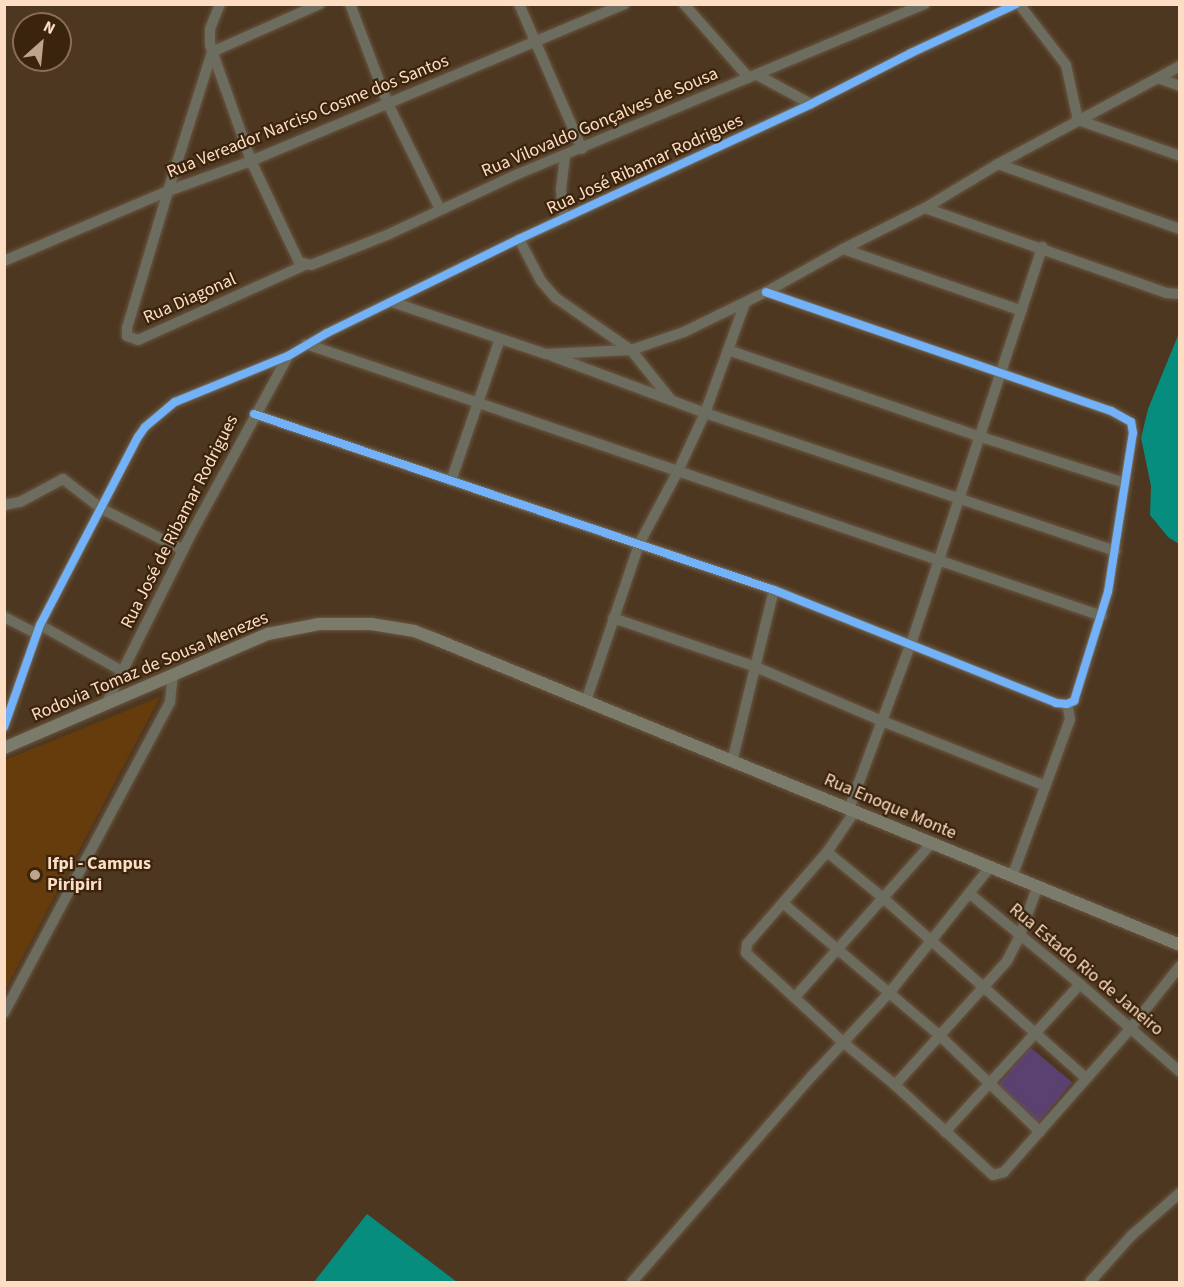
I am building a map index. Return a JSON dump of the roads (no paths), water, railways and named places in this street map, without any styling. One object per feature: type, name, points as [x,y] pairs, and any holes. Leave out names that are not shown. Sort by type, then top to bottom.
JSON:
[{"type":"main road","name":"Rodovia Tomaz de Sousa Menezes","points":[[4,748],[268,634],[319,624],[371,624],[414,631],[586,701]]},
{"type":"main road","name":"Rua Enoque Monte","points":[[586,701],[1179,945]]},
{"type":"street","points":[[220,4],[210,28],[209,39],[212,52],[251,161],[294,253],[299,262],[305,265]]},
{"type":"street","points":[[168,191],[212,52],[320,4]]},
{"type":"street","points":[[350,4],[388,104],[440,209]]},
{"type":"street","points":[[519,4],[582,148]]},
{"type":"street","name":"Rua Vereador Narciso Cosme dos Santos","points":[[4,261],[168,191],[251,161],[624,4]]},
{"type":"street","points":[[684,4],[754,77],[811,104]]},
{"type":"street","points":[[894,4],[908,11]]},
{"type":"street","name":"Rua Vilovaldo Gonçalves de Sousa","points":[[305,265],[336,257],[582,148],[925,4]]},
{"type":"street","points":[[1018,4],[1066,65],[1078,120]]},
{"type":"street","name":"Rua José Ribamar Rodrigues","points":[[288,356],[306,344],[519,239],[811,104],[911,52],[1018,4]]},
{"type":"street","points":[[546,354],[631,350],[684,332],[745,303],[843,249],[925,208],[998,164],[1179,66]]},
{"type":"street","points":[[1158,78],[1179,86]]},
{"type":"street","points":[[1078,120],[1179,156]]},
{"type":"street","points":[[564,219],[561,189],[565,156]]},
{"type":"street","points":[[998,164],[1179,229]]},
{"type":"street","name":"Rua Diagonal","points":[[168,191],[127,328],[128,336],[135,340],[305,265]]},
{"type":"street","points":[[925,208],[1042,247],[1166,293],[1179,294]]},
{"type":"street","points":[[519,239],[541,281],[556,298],[631,350],[671,400]]},
{"type":"street","points":[[1042,247],[981,437],[852,810],[827,852],[746,949],[750,958],[996,1176],[1004,1172],[1130,1029],[1179,966]]},
{"type":"street","points":[[843,249],[1022,311]]},
{"type":"street","points":[[254,414],[774,590],[1056,703],[1067,704],[1076,697],[1102,616],[1115,551],[1133,433],[1131,422],[1126,418],[766,292]]},
{"type":"street","points":[[392,302],[546,354],[705,413],[1115,551]]},
{"type":"street","points":[[586,701],[639,544],[678,471],[705,413],[745,303]]},
{"type":"street","points":[[451,480],[500,339]]},
{"type":"street","points":[[306,344],[1102,616]]},
{"type":"street","points":[[728,350],[981,437],[1125,483]]},
{"type":"street","points":[[4,727],[9,699],[38,629],[138,437],[157,416],[175,402],[288,356]]},
{"type":"street","name":"Rua José de Ribamar Rodrigues","points":[[106,704],[254,414],[288,356]]},
{"type":"street","points":[[4,505],[20,501],[63,479],[102,509],[183,550]]},
{"type":"street","points":[[732,762],[774,590]]},
{"type":"street","points":[[4,617],[38,629],[122,671]]},
{"type":"street","points":[[613,618],[756,667],[882,721],[1046,786]]},
{"type":"street","points":[[4,1013],[170,702],[173,674]]},
{"type":"street","points":[[1012,878],[1070,719],[1067,704]]},
{"type":"street","points":[[795,997],[837,947],[931,844]]},
{"type":"street","points":[[827,852],[882,897],[1086,1078]]},
{"type":"street","points":[[632,1282],[890,992],[990,867]]},
{"type":"street","points":[[895,1085],[1007,961],[1020,935],[1037,888]]},
{"type":"street","name":"Rua Estado Rio de Janeiro","points":[[970,894],[1080,984],[1179,1072]]},
{"type":"street","points":[[784,904],[939,1035],[1040,1132]]},
{"type":"street","points":[[945,1132],[990,1086],[1080,984]]},
{"type":"street","points":[[1090,1282],[1131,1236],[1179,1193]]},
{"type":"water","points":[[1179,333],[1180,544],[1168,537],[1150,515],[1151,486],[1141,438],[1148,409]]},
{"type":"water","points":[[367,1214],[457,1282],[314,1282]]},
{"type":"place","name":"Ifpi - Campus Piripiri","points":[[35,875]]}]
